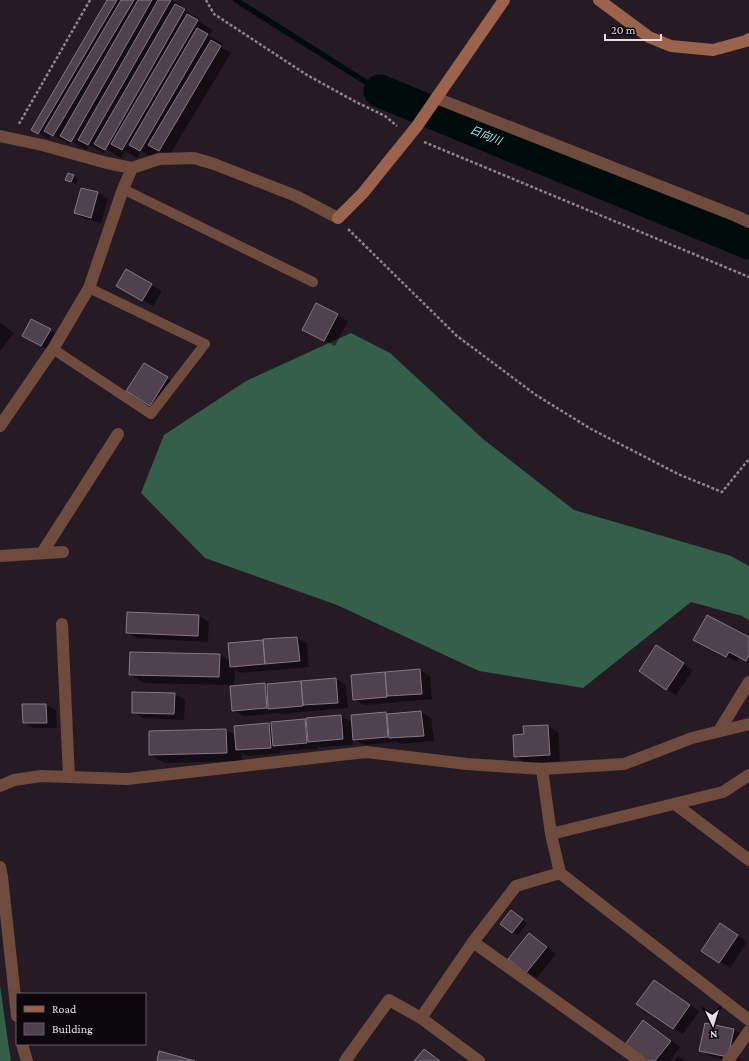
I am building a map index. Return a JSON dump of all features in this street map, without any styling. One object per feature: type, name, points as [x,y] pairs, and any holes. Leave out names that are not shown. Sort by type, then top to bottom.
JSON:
[{"type":"street","points":[[5,137],[132,168],[159,159],[194,158],[214,164],[296,196],[338,218],[363,193],[417,126],[504,0]]},
{"type":"street","points":[[599,0],[649,37],[672,46],[713,50],[749,39]]},
{"type":"street","points":[[436,98],[749,222]]},
{"type":"street","points":[[0,426],[53,350],[89,288],[123,189],[132,168]]},
{"type":"street","points":[[42,553],[118,434]]},
{"type":"street","points":[[0,556],[63,552]]},
{"type":"street","points":[[62,624],[69,777]]},
{"type":"street","points":[[719,731],[749,682]]},
{"type":"street","points":[[0,786],[14,780],[41,776],[127,779],[366,752],[467,764],[542,769],[624,764],[692,738],[749,724]]},
{"type":"street","points":[[542,769],[551,834],[560,873],[749,1020]]},
{"type":"street","points":[[551,834],[723,792],[749,775]]},
{"type":"street","points":[[675,804],[749,860]]},
{"type":"street","points":[[0,868],[16,1007]]},
{"type":"street","points":[[421,1018],[473,942],[516,886],[560,873]]},
{"type":"street","points":[[473,942],[640,1061]]},
{"type":"street","points":[[345,1061],[389,1000],[421,1018],[479,1061]]},
{"type":"street","points":[[728,1061],[749,1031]]},
{"type":"street","points":[[22,1045],[27,1061]]},
{"type":"lane","points":[[123,189],[313,282]]},
{"type":"lane","points":[[53,350],[151,414],[205,344],[89,288]]},
{"type":"path","points":[[5,137],[90,0]]},
{"type":"path","points":[[206,0],[214,14],[307,75],[384,116],[409,135],[749,277]]},
{"type":"path","points":[[338,218],[457,336],[536,395],[591,429],[678,474],[722,492],[749,459]]},
{"type":"green space","points":[[351,333],[390,353],[483,439],[574,510],[731,556],[749,566],[749,620],[742,616],[691,602],[583,688],[479,671],[337,605],[205,558],[141,493],[164,435],[246,381]]},
{"type":"green space","points":[[0,985],[8,1042],[11,1061],[0,1061]]},
{"type":"building","points":[[107,0],[117,0],[38,134],[31,130]]},
{"type":"building","points":[[121,0],[134,0],[53,136],[44,131]]},
{"type":"building","points":[[138,0],[152,0],[71,142],[60,136]]},
{"type":"building","points":[[158,0],[171,0],[88,145],[78,140]]},
{"type":"building","points":[[175,4],[185,9],[105,150],[94,144]]},
{"type":"building","points":[[187,14],[198,20],[122,150],[111,144]]},
{"type":"building","points":[[197,28],[208,34],[140,151],[129,145]]},
{"type":"building","points":[[211,40],[221,46],[159,151],[148,145]]},
{"type":"building","points":[[68,173],[74,175],[71,182],[65,180]]},
{"type":"building","points":[[81,188],[98,192],[91,218],[74,213]]},
{"type":"building","points":[[126,269],[152,284],[142,301],[116,286]]},
{"type":"building","points":[[316,303],[338,314],[324,341],[302,330]]},
{"type":"building","points":[[31,319],[51,329],[41,346],[22,336]]},
{"type":"building","points":[[144,363],[168,377],[150,406],[126,391]]},
{"type":"building","points":[[127,612],[199,615],[198,636],[126,633]]},
{"type":"building","points":[[707,615],[749,637],[749,655],[746,661],[729,652],[726,657],[693,640]]},
{"type":"building","points":[[297,637],[300,661],[265,664],[263,639]]},
{"type":"building","points":[[263,640],[265,664],[230,667],[228,643]]},
{"type":"building","points":[[656,645],[684,663],[666,690],[639,671]]},
{"type":"building","points":[[130,652],[220,654],[219,677],[129,675]]},
{"type":"building","points":[[420,669],[422,694],[387,696],[385,672]]},
{"type":"building","points":[[385,672],[387,697],[353,700],[351,675]]},
{"type":"building","points":[[336,678],[338,703],[303,705],[301,681]]},
{"type":"building","points":[[301,681],[303,706],[268,709],[267,684]]},
{"type":"building","points":[[265,683],[267,708],[232,711],[230,686]]},
{"type":"building","points":[[132,692],[175,693],[174,714],[132,713]]},
{"type":"building","points":[[22,704],[46,704],[47,723],[23,723]]},
{"type":"building","points":[[421,711],[424,736],[389,738],[387,714]]},
{"type":"building","points":[[386,712],[388,737],[353,740],[351,715]]},
{"type":"building","points":[[341,715],[343,739],[308,742],[306,718]]},
{"type":"building","points":[[305,719],[307,743],[273,746],[271,722]]},
{"type":"building","points":[[269,723],[271,748],[236,750],[234,726]]},
{"type":"building","points":[[548,725],[550,755],[514,757],[513,735],[524,734],[523,726]]},
{"type":"building","points":[[226,729],[227,753],[149,755],[149,731]]},
{"type":"building","points":[[511,910],[523,919],[512,933],[500,924]]},
{"type":"building","points":[[720,923],[738,935],[719,963],[701,951]]},
{"type":"building","points":[[529,933],[547,947],[526,973],[508,959]]},
{"type":"building","points":[[654,980],[690,1005],[673,1029],[636,1004]]},
{"type":"building","points":[[643,1020],[671,1041],[655,1061],[644,1061],[624,1046]]},
{"type":"building","points":[[705,1023],[734,1029],[728,1057],[699,1051]]},
{"type":"building","points":[[424,1049],[440,1061],[414,1061]]},
{"type":"building","points":[[159,1051],[195,1061],[157,1061]]},
{"type":"waterway","name":"日向川","points":[[236,0],[380,91]]},
{"type":"waterway","name":"日向川","points":[[380,91],[749,243]]}]
